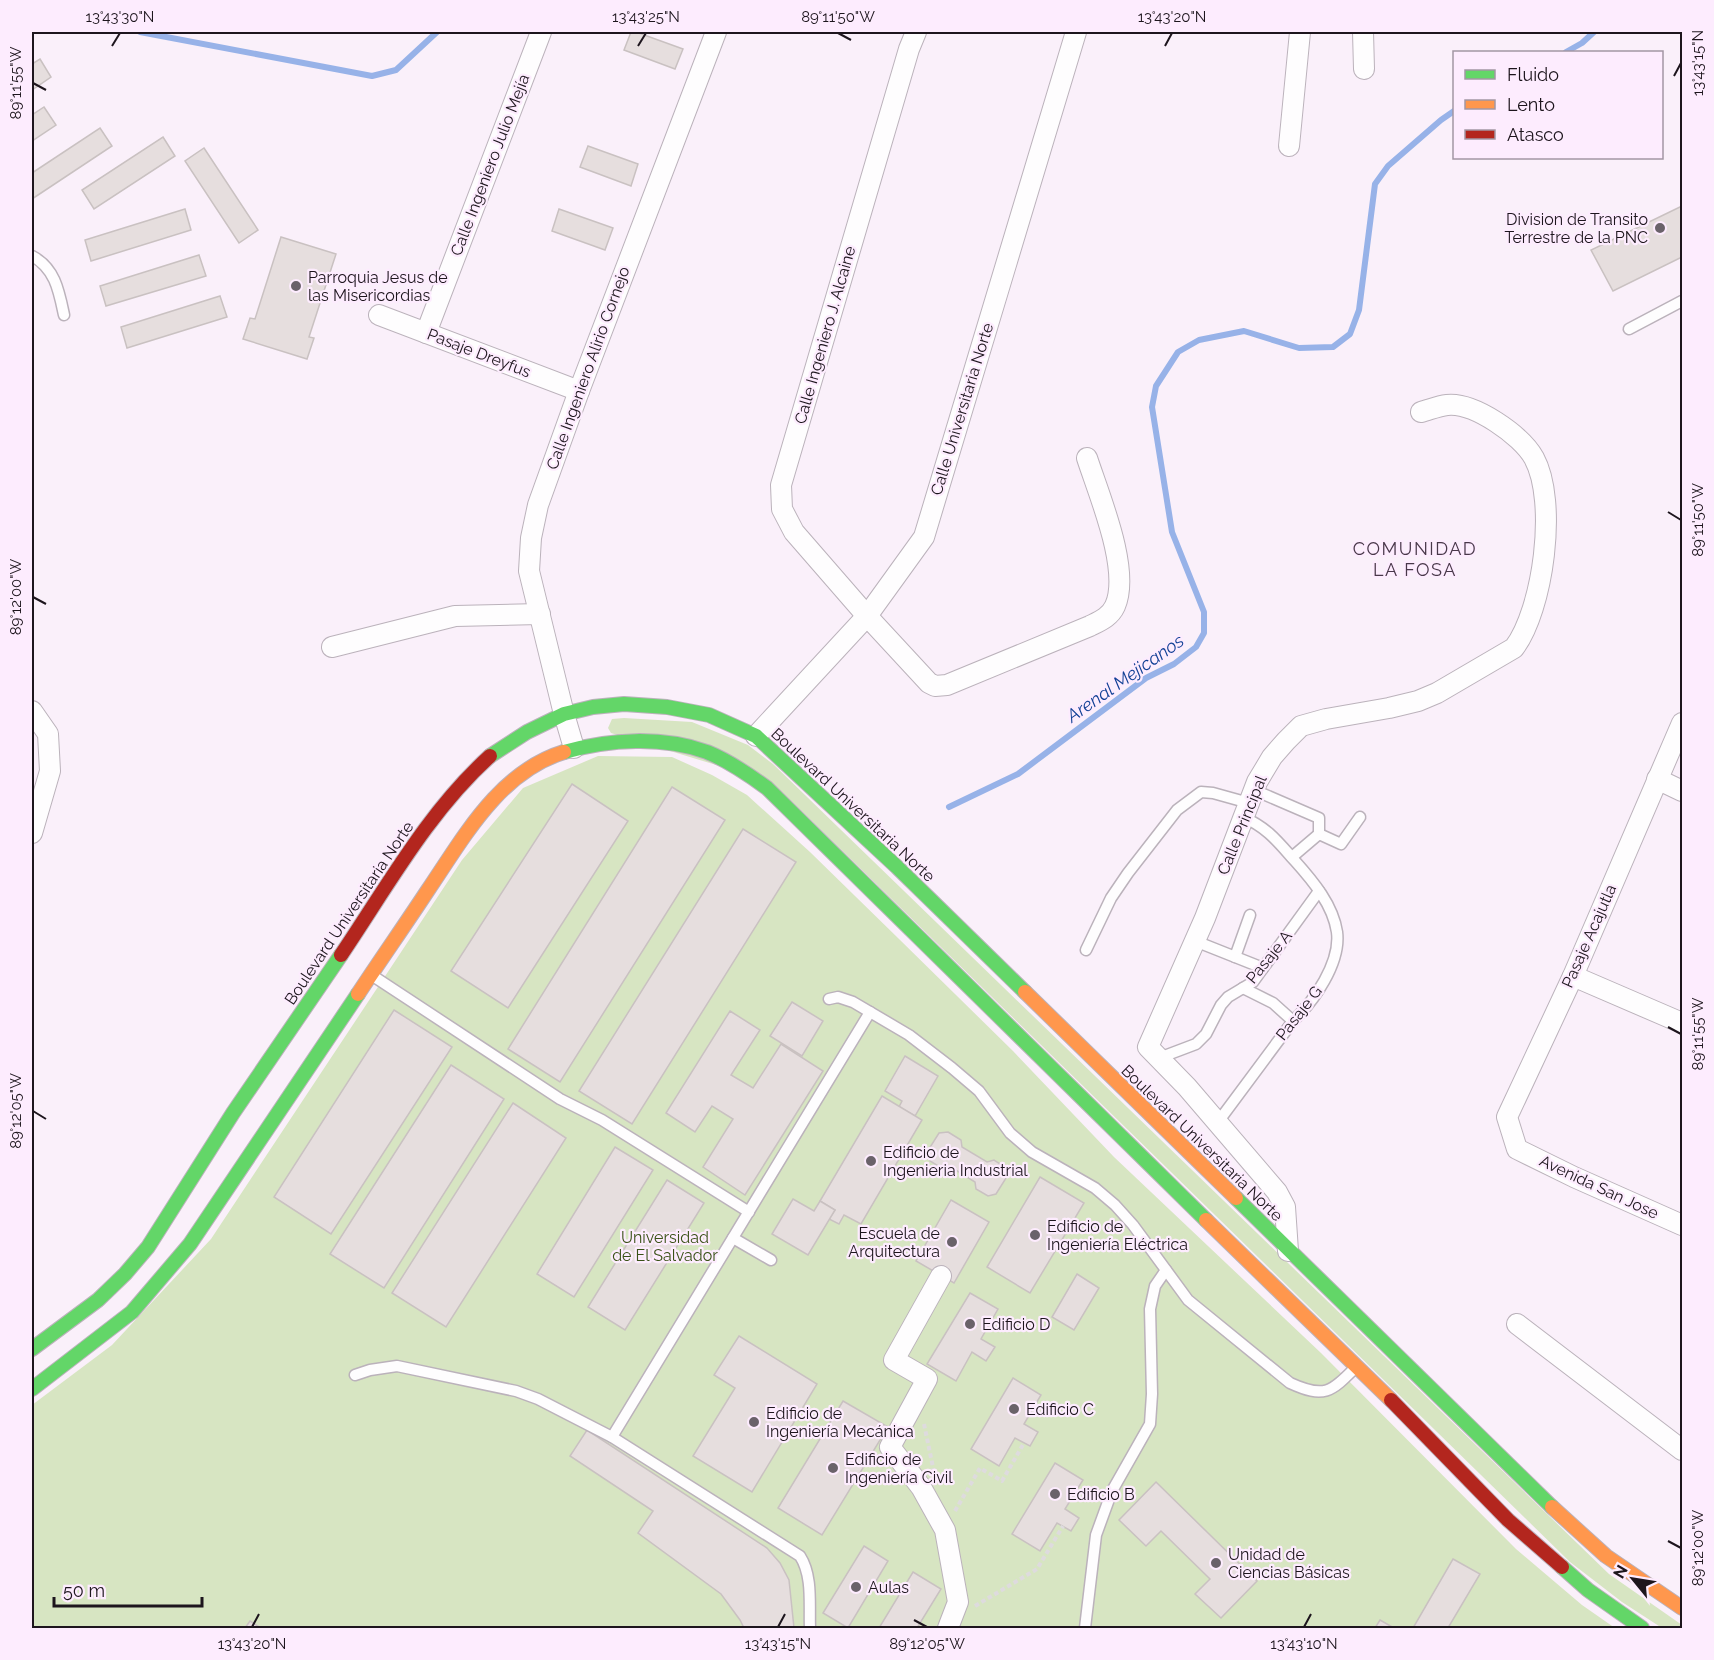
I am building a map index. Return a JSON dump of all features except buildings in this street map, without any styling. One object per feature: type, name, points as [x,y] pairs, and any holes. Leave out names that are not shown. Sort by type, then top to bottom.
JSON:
[{"type":"main road","name":"Boulevard Universitaria Norte","points":[[32,1349],[98,1300],[148,1247],[233,1113],[438,811],[469,774],[490,756],[527,732],[564,714],[593,707],[624,704],[667,707],[709,716],[756,736],[897,867],[1578,1532],[1606,1556],[1683,1608]]},
{"type":"main road","points":[[32,1389],[132,1312],[173,1266],[457,846],[490,803],[533,765],[574,748],[620,741],[663,741],[687,745],[710,753],[746,771],[784,804],[1165,1181],[1357,1366],[1508,1520],[1588,1590],[1642,1629]]},
{"type":"street","name":"Calle Ingeniero Julio Mejía","points":[[426,333],[541,32]]},
{"type":"street","name":"Calle Ingeniero Alirio Cornejo","points":[[574,748],[529,571],[531,538],[538,505],[579,391],[716,32]]},
{"type":"street","name":"Calle Ingeniero J. Alcaine","points":[[916,32],[909,49],[781,485],[782,509],[794,532],[929,683],[935,686],[947,685],[1090,626],[1107,617],[1115,607],[1120,587],[1119,561],[1087,458]]},
{"type":"street","name":"Calle Universitaria Norte","points":[[756,736],[867,616],[924,537],[1074,32]]},
{"type":"street","points":[[1289,146],[1300,32]]},
{"type":"street","points":[[1364,32],[1364,69]]},
{"type":"street","name":"Pasaje Dreyfus","points":[[379,315],[579,391]]},
{"type":"street","name":"Calle Principal","points":[[1159,1058],[1148,1047],[1195,941],[1249,803],[1272,757],[1301,726],[1326,719],[1389,708],[1428,697],[1514,648],[1520,640],[1532,609],[1544,556],[1546,510],[1543,485],[1534,458],[1499,423],[1468,407],[1449,405],[1421,412]]},
{"type":"street","points":[[332,647],[455,616],[540,614]]},
{"type":"street","points":[[32,711],[48,734],[50,771],[32,832]]},
{"type":"street","name":"Pasaje Acajutla","points":[[1517,1149],[1507,1117],[1573,976],[1683,723]]},
{"type":"street","points":[[1657,779],[1683,791]]},
{"type":"street","points":[[1573,976],[1683,1023]]},
{"type":"street","points":[[1159,1058],[1218,1122],[1281,1200],[1285,1207],[1288,1251]]},
{"type":"street","name":"Avenida San Jose","points":[[1517,1149],[1683,1225]]},
{"type":"street","points":[[941,1276],[894,1360],[927,1379],[890,1447],[921,1487],[945,1530],[958,1602],[948,1629]]},
{"type":"street","points":[[1517,1324],[1683,1449]]},
{"type":"lane","points":[[32,256],[43,262],[56,282],[64,315]]},
{"type":"lane","points":[[1629,329],[1683,301]]},
{"type":"lane","points":[[1086,950],[1111,898],[1177,810],[1201,792],[1214,793],[1319,819],[1318,834],[1292,857]]},
{"type":"lane","name":"Pasaje G","points":[[1218,1122],[1322,985],[1330,970],[1337,944],[1337,931],[1325,899],[1274,836],[1256,823],[1249,803]]},
{"type":"lane","points":[[1318,834],[1341,844],[1360,817]]},
{"type":"lane","name":"Pasaje A","points":[[1159,1058],[1196,1044],[1206,1034],[1228,997],[1253,982],[1319,891]]},
{"type":"lane","points":[[1235,957],[1250,915]]},
{"type":"lane","points":[[1195,941],[1263,968]]},
{"type":"lane","points":[[371,974],[560,1099],[602,1120],[748,1212]]},
{"type":"lane","points":[[1243,988],[1273,1003],[1293,1021]]},
{"type":"lane","points":[[829,999],[838,997],[853,1002],[909,1035],[961,1076],[979,1091],[1010,1133],[1032,1152],[1102,1194],[1132,1225],[1188,1300],[1290,1383],[1307,1391],[1324,1392],[1338,1385],[1357,1366]]},
{"type":"lane","points":[[612,1437],[870,1012]]},
{"type":"lane","points":[[733,1238],[771,1260]]},
{"type":"lane","points":[[1084,1629],[1096,1534],[1112,1491],[1150,1424],[1152,1394],[1150,1309],[1155,1286],[1166,1270]]},
{"type":"lane","points":[[355,1375],[397,1366],[516,1390],[547,1403],[612,1437],[800,1556],[806,1565],[808,1577],[810,1629]]},
{"type":"path","points":[[951,1517],[980,1468],[1002,1481],[1024,1443]]},
{"type":"path","points":[[973,1607],[1037,1569],[1063,1526]]},
{"type":"green space","points":[[612,719],[692,722],[748,745],[773,764],[1609,1574],[1682,1625],[1682,1628],[1662,1628],[1622,1602],[1570,1562],[772,782],[611,733],[608,728]]},
{"type":"green space","name":"Universidad de El Salvador","points":[[598,756],[672,757],[712,775],[747,795],[810,852],[898,938],[1013,1051],[1114,1157],[1321,1353],[1516,1549],[1582,1605],[1615,1628],[32,1628],[32,1405],[112,1345],[211,1239],[462,860],[523,788]]},
{"type":"waterway","points":[[140,32],[372,76],[396,70],[437,32]]},
{"type":"waterway","name":"Arenal Mejicanos","points":[[1568,51],[1582,43],[1594,32]]},
{"type":"waterway","name":"Arenal Mejicanos","points":[[949,807],[1018,774],[1146,678],[1174,664],[1196,647],[1204,633],[1204,612],[1172,532],[1152,407],[1156,386],[1178,352],[1199,340],[1244,331],[1299,348],[1333,347],[1350,334],[1359,310],[1375,184],[1388,166],[1453,112]]},
{"type":"traffic: fast","points":[[490,756],[527,732],[564,714],[593,707],[624,704],[667,707],[709,715],[756,736],[897,867],[1025,992]]},
{"type":"traffic: fast","points":[[564,752],[618,742],[672,743],[707,752],[738,768],[767,788],[1206,1220]]},
{"type":"traffic: fast","points":[[32,1349],[98,1300],[148,1247],[233,1113],[341,955]]},
{"type":"traffic: fast","points":[[32,1389],[132,1312],[190,1244],[358,994]]},
{"type":"traffic: fast","points":[[1236,1198],[1552,1507]]},
{"type":"traffic: fast","points":[[1562,1567],[1588,1590],[1642,1628]]},
{"type":"traffic: slow","points":[[358,994],[455,849],[485,809],[520,775],[541,761],[564,752]]},
{"type":"traffic: slow","points":[[1025,992],[1236,1198]]},
{"type":"traffic: slow","points":[[1206,1220],[1391,1400]]},
{"type":"traffic: slow","points":[[1552,1507],[1606,1556],[1682,1608]]},
{"type":"traffic: jam","points":[[341,955],[428,826],[447,801],[490,756]]},
{"type":"traffic: jam","points":[[1391,1400],[1508,1520],[1562,1567]]},
{"type":"place","name":"Division de Transito Terrestre de la PNC","points":[[1660,228]]},
{"type":"place","name":"Parroquia Jesus de las Misericordias","points":[[296,286]]},
{"type":"place","name":"Edificio de Ingenieria Industrial","points":[[871,1161]]},
{"type":"place","name":"Edificio de Ingeniería Eléctrica","points":[[1035,1235]]},
{"type":"place","name":"Escuela de Arquitectura","points":[[952,1242]]},
{"type":"place","name":"Edificio D","points":[[970,1324]]},
{"type":"place","name":"Edificio C","points":[[1014,1409]]},
{"type":"place","name":"Edificio de Ingeniería Mecánica","points":[[754,1422]]},
{"type":"place","name":"Edificio de Ingeniería Civil","points":[[833,1468]]},
{"type":"place","name":"Edificio B","points":[[1055,1494]]},
{"type":"place","name":"Unidad de Ciencias Básicas","points":[[1216,1563]]},
{"type":"place","name":"Aulas","points":[[856,1587]]},
{"type":"district","name":"COMUNIDAD LA FOSA","points":[[1415,558]]}]
